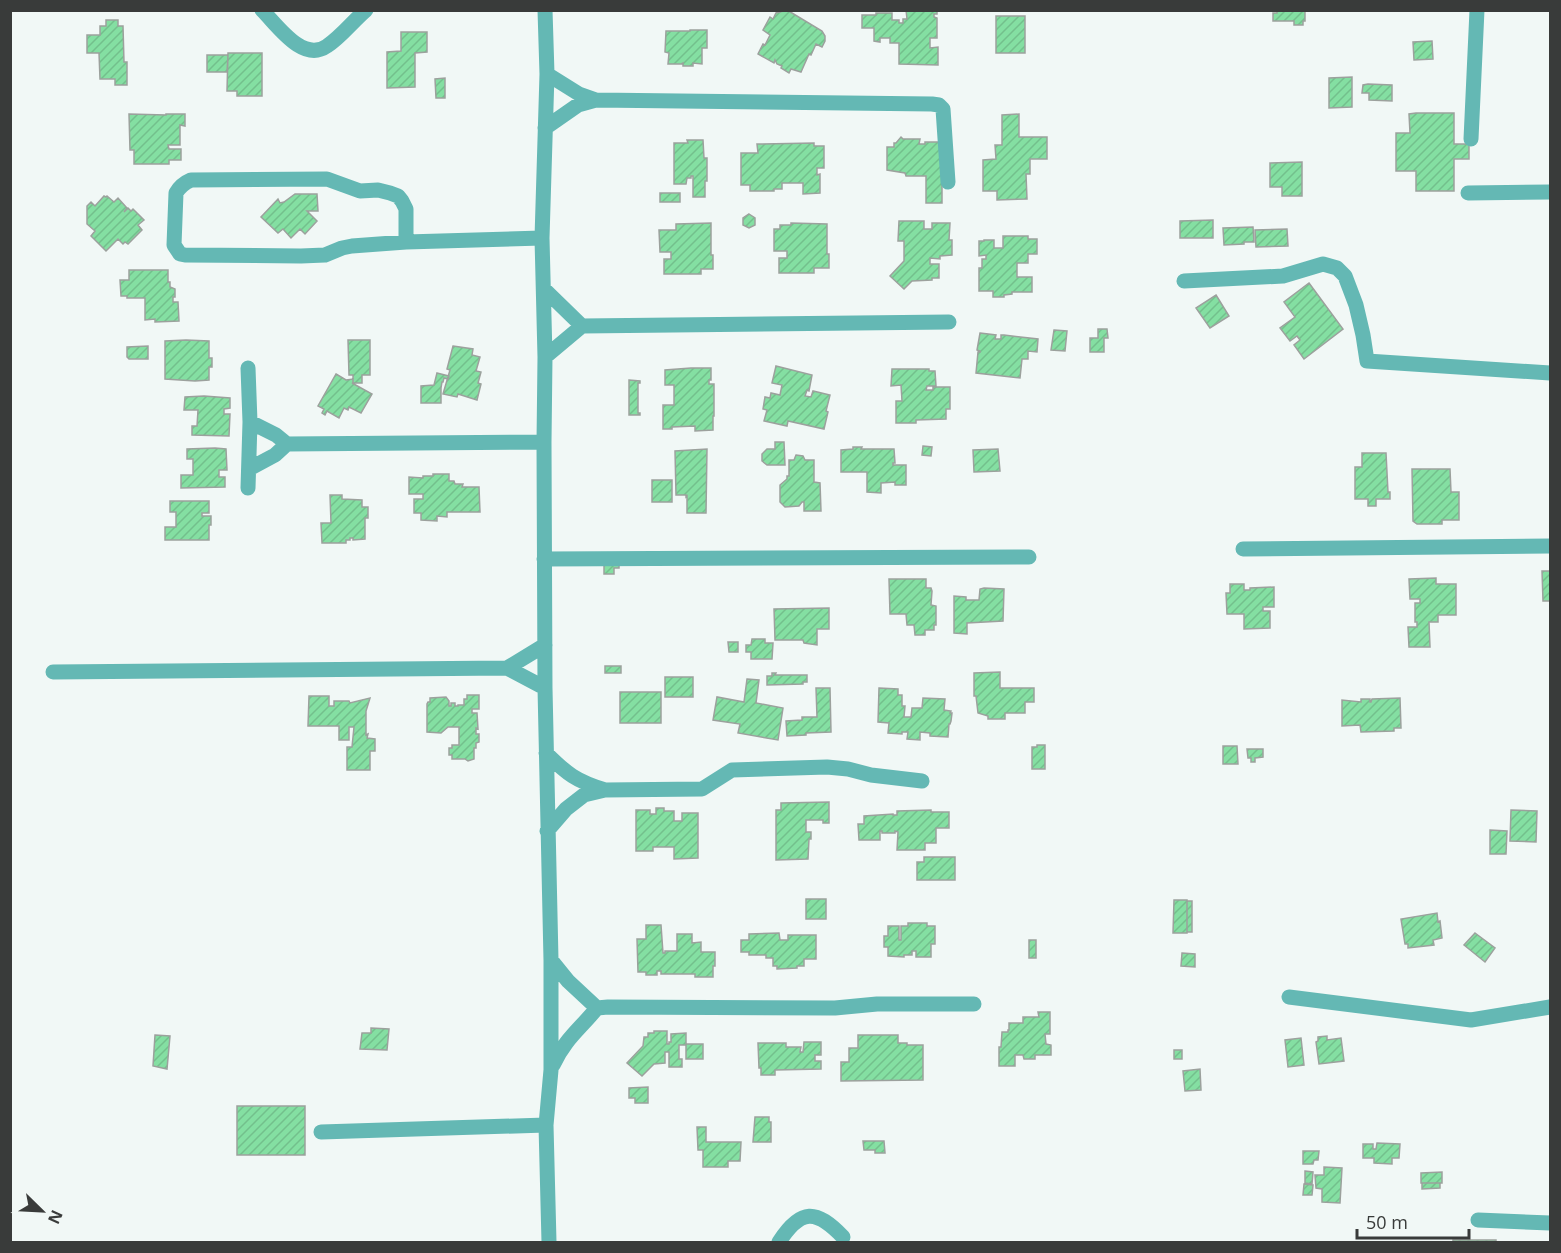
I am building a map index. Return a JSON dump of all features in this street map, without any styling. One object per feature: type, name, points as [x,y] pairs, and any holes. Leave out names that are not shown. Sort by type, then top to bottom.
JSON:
[{"type":"street","points":[[262,10],[299,47],[310,51],[328,46],[366,10]]},
{"type":"street","points":[[545,10],[547,74],[542,238],[545,357],[545,688],[551,1070],[546,1125],[549,1242]]},
{"type":"street","points":[[1472,139],[1477,10]]},
{"type":"street","points":[[547,74],[579,94],[596,100]]},
{"type":"street","points":[[545,128],[578,105],[596,100],[939,105],[943,110],[948,182]]},
{"type":"street","points":[[406,242],[406,209],[398,196],[378,190],[360,191],[327,179],[191,180],[184,182],[176,193],[174,245],[180,254],[185,255],[325,255],[352,246],[542,238]]},
{"type":"street","points":[[1468,193],[1551,192]]},
{"type":"street","points":[[1184,281],[1282,276],[1323,264],[1336,268],[1345,276],[1356,305],[1367,361],[1551,373]]},
{"type":"street","points":[[544,289],[582,326]]},
{"type":"street","points":[[545,357],[582,326],[949,322]]},
{"type":"street","points":[[248,368],[250,422],[248,488]]},
{"type":"street","points":[[250,422],[276,435],[287,444],[544,442]]},
{"type":"street","points":[[249,469],[275,455],[287,444]]},
{"type":"street","points":[[1243,549],[1551,546]]},
{"type":"street","points":[[544,559],[1029,557]]},
{"type":"street","points":[[507,668],[545,645]]},
{"type":"street","points":[[52,672],[507,668],[545,688]]},
{"type":"street","points":[[546,753],[566,773],[583,783],[605,790]]},
{"type":"street","points":[[547,831],[566,809],[585,795],[605,790],[702,789],[732,770],[827,767],[922,781]]},
{"type":"street","points":[[550,960],[568,981],[597,1008]]},
{"type":"street","points":[[1289,997],[1471,1020],[1551,1007]]},
{"type":"street","points":[[551,1070],[560,1050],[597,1008],[835,1008],[878,1004],[974,1004]]},
{"type":"street","points":[[321,1132],[546,1125]]},
{"type":"street","points":[[779,1242],[798,1220],[809,1216],[830,1223],[843,1237]]},
{"type":"street","points":[[1478,1220],[1551,1223]]},
{"type":"building","points":[[787,10],[822,31],[825,36],[822,47],[816,44],[801,72],[791,69],[789,73],[775,60],[774,63],[758,54],[770,35],[763,30],[770,17],[773,19],[776,13]]},
{"type":"building","points":[[906,10],[937,10],[934,17],[937,18],[937,38],[930,38],[930,48],[938,47],[938,65],[899,64],[899,43],[890,43],[890,38],[880,38],[880,42],[874,41],[874,28],[862,28],[862,15],[892,13],[892,20],[899,20],[899,23],[903,23],[903,19],[907,19]]},
{"type":"building","points":[[1277,10],[1305,10],[1305,21],[1303,25],[1294,25],[1294,21],[1273,21],[1273,13],[1277,13]]},
{"type":"building","points":[[996,16],[1025,16],[1025,53],[996,53]]},
{"type":"building","points":[[106,20],[118,20],[118,26],[123,26],[127,85],[115,85],[115,79],[100,79],[99,53],[87,53],[87,35],[100,35],[100,26],[106,26]]},
{"type":"building","points":[[707,30],[707,48],[702,48],[702,64],[693,63],[693,66],[683,66],[683,63],[668,64],[669,53],[665,52],[666,31]]},
{"type":"building","points":[[401,32],[427,32],[427,52],[415,53],[415,87],[387,88],[387,52],[401,51]]},
{"type":"building","points":[[1432,41],[1433,59],[1414,60],[1413,42]]},
{"type":"building","points":[[228,53],[262,53],[262,96],[237,96],[237,91],[227,91]]},
{"type":"building","points":[[207,55],[228,55],[227,72],[207,72]]},
{"type":"building","points":[[1352,77],[1352,107],[1329,108],[1329,78]]},
{"type":"building","points":[[445,78],[445,98],[436,98],[435,79]]},
{"type":"building","points":[[1363,85],[1392,85],[1392,101],[1369,100],[1369,93],[1362,93]]},
{"type":"building","points":[[1454,113],[1454,144],[1469,144],[1469,159],[1454,159],[1454,191],[1416,191],[1416,171],[1396,171],[1396,133],[1410,133],[1409,114]]},
{"type":"building","points":[[129,114],[185,114],[185,126],[180,125],[180,145],[168,145],[169,149],[181,149],[181,160],[169,160],[169,164],[134,164],[134,150],[130,150]]},
{"type":"building","points":[[1019,114],[1019,137],[1047,137],[1047,159],[1030,159],[1030,174],[1026,174],[1027,199],[997,200],[997,191],[983,191],[983,160],[996,159],[995,145],[1002,145],[1002,115]]},
{"type":"building","points":[[901,137],[920,139],[919,144],[939,142],[942,162],[942,203],[926,203],[926,176],[906,176],[905,173],[887,170],[887,147],[894,147],[894,143]]},
{"type":"building","points":[[687,140],[703,140],[704,158],[707,158],[705,197],[693,197],[693,176],[687,178],[686,184],[674,184],[674,143],[688,143]]},
{"type":"building","points":[[814,143],[814,146],[824,146],[824,168],[817,168],[817,175],[820,174],[820,193],[803,194],[803,183],[782,183],[782,189],[774,189],[774,191],[750,191],[750,185],[741,185],[741,153],[758,153],[757,144]]},
{"type":"building","points":[[1302,162],[1302,196],[1282,196],[1282,187],[1270,187],[1270,163]]},
{"type":"building","points":[[660,193],[680,193],[680,202],[660,202]]},
{"type":"building","points":[[295,194],[317,194],[318,211],[307,211],[317,221],[305,234],[300,229],[291,238],[283,229],[278,233],[261,217],[278,199],[280,203],[284,202]]},
{"type":"building","points":[[104,196],[114,202],[118,198],[127,208],[124,212],[128,208],[131,211],[133,209],[144,220],[138,225],[142,230],[128,244],[125,242],[123,244],[118,239],[106,251],[91,236],[95,231],[87,224],[87,206],[91,202],[95,206]]},
{"type":"building","points":[[749,214],[755,218],[755,225],[749,228],[743,225],[743,218]]},
{"type":"building","points":[[1213,220],[1213,238],[1180,238],[1180,221]]},
{"type":"building","points":[[899,221],[924,221],[924,229],[932,229],[932,223],[950,223],[949,240],[952,240],[952,255],[940,256],[940,259],[930,258],[930,264],[939,264],[939,278],[912,281],[904,289],[890,276],[904,261],[904,241],[898,241]]},
{"type":"building","points":[[711,223],[713,269],[701,269],[701,274],[664,274],[664,259],[671,259],[671,252],[660,252],[659,230],[676,230],[676,224]]},
{"type":"building","points":[[791,223],[827,224],[829,268],[814,268],[814,273],[779,273],[779,258],[787,258],[787,251],[774,251],[774,229],[780,229],[780,225],[791,225]]},
{"type":"building","points":[[1253,227],[1254,242],[1224,245],[1223,228]]},
{"type":"building","points":[[1287,229],[1288,246],[1256,247],[1255,230]]},
{"type":"building","points":[[1003,236],[1028,236],[1028,239],[1037,239],[1037,254],[1028,254],[1028,263],[1017,263],[1017,277],[1032,277],[1032,292],[1012,292],[1004,297],[993,297],[993,291],[979,291],[979,268],[982,268],[982,259],[986,259],[986,255],[979,256],[979,241],[994,240],[994,248],[1003,248]]},
{"type":"building","points":[[129,270],[168,270],[168,282],[170,282],[170,287],[175,289],[173,302],[178,302],[179,321],[145,320],[145,298],[121,296],[120,280],[129,280]]},
{"type":"building","points":[[1309,283],[1343,329],[1304,359],[1294,345],[1300,340],[1297,336],[1290,341],[1280,328],[1295,317],[1284,302]]},
{"type":"building","points":[[1216,295],[1229,316],[1210,328],[1196,308]]},
{"type":"building","points":[[1098,329],[1107,329],[1108,338],[1104,338],[1104,352],[1090,352],[1090,338],[1098,338]]},
{"type":"building","points":[[1054,330],[1067,331],[1065,351],[1051,350]]},
{"type":"building","points":[[980,333],[996,335],[995,339],[1001,339],[1001,335],[1004,335],[1038,339],[1037,352],[1028,351],[1028,359],[1022,359],[1020,378],[976,373],[978,352],[980,352],[977,350]]},
{"type":"building","points":[[348,340],[370,340],[370,375],[362,375],[362,383],[353,383],[353,375],[349,375]]},
{"type":"building","points":[[165,341],[209,341],[209,358],[212,358],[212,367],[209,367],[209,380],[165,379]]},
{"type":"building","points":[[148,346],[148,359],[129,359],[127,357],[127,347]]},
{"type":"building","points":[[453,346],[473,349],[472,355],[480,357],[476,371],[481,372],[477,400],[458,394],[457,397],[443,394],[450,370],[447,369]]},
{"type":"building","points":[[776,366],[812,375],[809,391],[807,390],[805,396],[811,397],[813,391],[830,395],[824,429],[788,421],[787,426],[764,421],[767,410],[763,409],[765,397],[770,398],[771,393],[780,395],[782,385],[772,383]]},
{"type":"building","points":[[711,368],[709,384],[714,384],[713,430],[695,431],[695,426],[663,429],[663,405],[674,405],[674,385],[665,385],[665,370]]},
{"type":"building","points":[[892,369],[935,371],[936,386],[927,386],[926,390],[933,390],[933,387],[950,387],[950,409],[946,409],[946,419],[896,423],[896,401],[902,401],[901,385],[891,386]]},
{"type":"building","points":[[437,373],[449,376],[442,382],[441,403],[421,403],[421,386],[434,385]]},
{"type":"building","points":[[336,374],[346,380],[353,379],[352,383],[372,394],[361,413],[349,407],[348,410],[344,408],[339,418],[327,411],[325,415],[322,413],[324,409],[318,406]]},
{"type":"building","points":[[629,380],[640,381],[638,383],[638,413],[640,415],[629,415]]},
{"type":"building","points":[[185,397],[230,398],[230,408],[224,409],[224,414],[230,414],[229,436],[192,435],[192,426],[197,426],[198,410],[184,410]]},
{"type":"building","points":[[775,442],[784,442],[785,465],[767,465],[762,461],[762,454],[767,449],[775,449]]},
{"type":"building","points":[[923,446],[932,447],[931,456],[922,455]]},
{"type":"building","points":[[853,447],[894,449],[895,463],[893,465],[906,465],[906,485],[895,485],[895,482],[881,483],[881,493],[867,492],[867,472],[841,472],[841,450],[853,449]]},
{"type":"building","points":[[187,449],[226,449],[227,470],[219,470],[219,477],[225,477],[225,487],[181,488],[181,475],[193,475],[193,459],[187,459]]},
{"type":"building","points":[[707,449],[706,513],[687,513],[687,496],[676,495],[675,451]]},
{"type":"building","points":[[998,449],[1000,471],[974,472],[973,450]]},
{"type":"building","points":[[1362,453],[1386,453],[1390,499],[1376,499],[1376,506],[1368,506],[1368,499],[1355,499],[1355,467],[1362,467]]},
{"type":"building","points":[[796,455],[803,456],[805,460],[814,460],[814,482],[820,483],[821,511],[804,511],[804,502],[799,506],[785,507],[780,502],[780,485],[789,476],[789,460],[794,460]]},
{"type":"building","points":[[1412,469],[1450,469],[1451,492],[1459,492],[1459,520],[1442,520],[1442,524],[1417,524],[1413,521]]},
{"type":"building","points":[[433,474],[449,474],[449,481],[463,484],[462,487],[479,487],[480,512],[447,512],[447,517],[437,516],[437,521],[421,520],[421,513],[414,513],[414,499],[423,499],[423,494],[409,494],[409,477],[423,478],[423,476],[433,476]]},
{"type":"building","points":[[652,480],[672,480],[672,502],[652,502]]},
{"type":"building","points":[[330,495],[342,495],[342,499],[362,500],[362,507],[368,507],[368,518],[365,518],[365,539],[350,538],[346,540],[346,543],[322,543],[321,523],[331,523]]},
{"type":"building","points":[[170,501],[209,501],[209,513],[202,513],[202,516],[211,516],[209,540],[165,540],[165,527],[176,527],[176,512],[170,512]]},
{"type":"building","points":[[604,559],[619,559],[619,568],[614,568],[614,574],[604,574]]},
{"type":"building","points":[[1542,571],[1550,571],[1550,601],[1543,601]]},
{"type":"building","points":[[1436,578],[1436,584],[1456,584],[1456,615],[1438,615],[1438,622],[1429,622],[1430,647],[1409,647],[1408,627],[1417,627],[1415,603],[1420,603],[1420,599],[1410,599],[1409,579]]},
{"type":"building","points":[[889,579],[926,579],[926,588],[931,588],[932,591],[931,605],[936,606],[934,630],[925,630],[925,635],[915,635],[914,625],[907,625],[906,614],[890,614]]},
{"type":"building","points":[[1230,584],[1244,584],[1244,590],[1274,587],[1274,607],[1263,607],[1263,611],[1270,611],[1270,628],[1244,629],[1244,614],[1227,614],[1226,593],[1230,593]]},
{"type":"building","points":[[980,589],[1004,589],[1003,621],[967,623],[967,634],[954,633],[954,596],[966,597],[966,600],[979,600]]},
{"type":"building","points":[[829,608],[829,629],[817,629],[817,645],[804,643],[803,640],[775,640],[774,609]]},
{"type":"building","points":[[752,639],[765,639],[765,643],[773,643],[772,659],[751,659],[751,652],[746,652],[746,645],[751,645]]},
{"type":"building","points":[[728,642],[738,642],[738,652],[729,652]]},
{"type":"building","points":[[605,666],[621,666],[621,673],[605,673]]},
{"type":"building","points":[[1000,672],[1000,688],[1034,688],[1034,702],[1025,702],[1025,713],[1005,713],[1005,719],[988,719],[988,716],[978,713],[976,696],[974,696],[974,673]]},
{"type":"building","points":[[772,673],[776,673],[775,675],[807,675],[807,682],[767,685],[767,676],[772,676]]},
{"type":"building","points":[[665,677],[693,677],[693,697],[665,697]]},
{"type":"building","points":[[747,679],[759,680],[756,703],[783,708],[778,740],[738,733],[740,724],[713,720],[717,697],[744,702]]},
{"type":"building","points":[[816,688],[830,688],[831,732],[787,736],[786,721],[802,720],[802,717],[817,717]]},
{"type":"building","points":[[879,688],[898,689],[898,695],[902,695],[902,706],[905,706],[904,717],[911,717],[912,708],[922,708],[923,698],[945,699],[944,710],[952,713],[948,737],[930,736],[930,733],[920,732],[920,740],[907,739],[908,732],[888,733],[889,723],[878,722]]},
{"type":"building","points":[[620,692],[661,692],[661,723],[620,723]]},
{"type":"building","points":[[467,695],[479,695],[479,709],[472,709],[472,713],[477,713],[476,734],[479,734],[479,742],[474,748],[474,759],[468,761],[452,759],[452,755],[449,755],[449,748],[452,748],[452,745],[459,745],[459,727],[448,727],[441,733],[427,732],[427,704],[430,698],[446,697],[449,706],[455,703],[455,706],[458,706],[464,705]]},
{"type":"building","points":[[309,696],[329,696],[329,706],[334,706],[334,701],[349,701],[350,703],[370,698],[366,711],[366,735],[368,734],[367,738],[375,739],[375,751],[370,751],[370,770],[347,770],[347,747],[352,747],[354,727],[349,727],[349,740],[339,740],[339,726],[308,726]]},
{"type":"building","points":[[1400,698],[1401,728],[1394,728],[1394,731],[1361,732],[1360,725],[1342,726],[1342,700],[1361,702],[1361,699],[1370,699],[1371,702],[1372,699]]},
{"type":"building","points":[[1037,745],[1045,745],[1045,769],[1032,769],[1032,747],[1037,747]]},
{"type":"building","points":[[1223,746],[1237,746],[1238,764],[1223,764]]},
{"type":"building","points":[[1247,749],[1263,749],[1263,757],[1255,758],[1255,762],[1251,762]]},
{"type":"building","points":[[829,802],[829,823],[823,823],[823,820],[806,820],[806,832],[811,832],[808,859],[776,860],[776,810],[781,810],[781,803]]},
{"type":"building","points":[[656,808],[674,811],[674,821],[682,821],[682,813],[698,813],[698,858],[674,859],[674,847],[653,847],[653,851],[636,851],[636,810],[650,810],[650,814],[656,814]]},
{"type":"building","points":[[931,810],[931,812],[949,812],[949,828],[936,828],[936,843],[925,843],[925,850],[897,850],[898,832],[895,831],[895,833],[882,833],[880,831],[880,840],[859,840],[858,824],[864,824],[864,816],[897,815],[897,811]]},
{"type":"building","points":[[1511,810],[1537,811],[1536,842],[1510,841]]},
{"type":"building","points":[[1490,830],[1507,831],[1506,854],[1490,854]]},
{"type":"building","points":[[924,857],[955,857],[955,880],[917,880],[917,862],[924,862]]},
{"type":"building","points":[[806,899],[826,899],[826,919],[806,919]]},
{"type":"building","points":[[1174,900],[1187,900],[1187,933],[1173,933]]},
{"type":"building","points":[[1187,901],[1192,901],[1192,932],[1187,932]]},
{"type":"building","points":[[1437,913],[1442,938],[1433,940],[1434,945],[1408,948],[1408,944],[1405,944],[1401,919]]},
{"type":"building","points":[[908,923],[927,923],[927,926],[935,926],[935,944],[931,944],[931,957],[916,957],[916,951],[904,957],[888,956],[888,947],[884,947],[884,936],[888,936],[888,926],[899,926],[899,940],[901,940],[901,926],[908,926]]},
{"type":"building","points":[[646,925],[661,925],[663,953],[677,951],[677,934],[692,934],[692,943],[701,942],[701,952],[715,952],[713,977],[695,977],[695,974],[661,974],[661,971],[657,971],[657,975],[638,972],[637,939],[646,939]]},
{"type":"building","points":[[779,933],[780,940],[788,940],[788,935],[816,935],[816,959],[804,959],[804,966],[797,966],[797,968],[777,969],[777,966],[773,966],[773,958],[741,952],[741,940],[749,940],[749,934]]},
{"type":"building","points":[[1475,933],[1495,948],[1485,962],[1464,945]]},
{"type":"building","points":[[1029,940],[1036,940],[1036,958],[1029,958]]},
{"type":"building","points":[[1182,953],[1195,954],[1195,967],[1181,966]]},
{"type":"building","points":[[1038,1012],[1050,1012],[1050,1034],[1045,1034],[1046,1044],[1051,1045],[1051,1055],[1035,1055],[1035,1059],[1024,1059],[1023,1055],[1015,1055],[1015,1066],[999,1066],[1002,1032],[1008,1032],[1009,1023],[1023,1023],[1023,1017],[1039,1017]]},
{"type":"building","points":[[371,1028],[389,1029],[387,1050],[360,1049],[362,1033],[371,1033]]},
{"type":"building","points":[[654,1031],[667,1031],[667,1044],[671,1042],[671,1034],[686,1033],[686,1044],[703,1044],[703,1059],[686,1059],[686,1045],[679,1045],[679,1059],[682,1059],[682,1067],[669,1067],[669,1052],[665,1052],[665,1063],[654,1064],[642,1076],[627,1063],[643,1046],[644,1037],[648,1037],[648,1033],[654,1033]]},
{"type":"building","points":[[155,1035],[170,1036],[167,1069],[153,1066]]},
{"type":"building","points":[[858,1035],[898,1035],[898,1043],[923,1045],[923,1080],[841,1081],[841,1062],[849,1062],[849,1048],[858,1048]]},
{"type":"building","points":[[1327,1036],[1327,1040],[1341,1038],[1344,1061],[1319,1064],[1316,1042],[1318,1037]]},
{"type":"building","points":[[1301,1038],[1304,1065],[1288,1067],[1285,1040]]},
{"type":"building","points":[[804,1042],[821,1042],[821,1055],[815,1055],[815,1061],[821,1061],[821,1069],[775,1070],[775,1075],[761,1075],[758,1043],[786,1043],[786,1047],[801,1047],[800,1052],[803,1052]]},
{"type":"building","points":[[1174,1050],[1182,1050],[1182,1059],[1174,1059]]},
{"type":"building","points":[[1200,1069],[1201,1090],[1185,1091],[1183,1071]]},
{"type":"building","points":[[648,1087],[648,1103],[635,1103],[635,1098],[629,1098],[629,1088]]},
{"type":"building","points":[[237,1106],[305,1106],[305,1155],[237,1155]]},
{"type":"building","points":[[755,1117],[769,1117],[771,1142],[753,1142]]},
{"type":"building","points":[[697,1127],[706,1127],[706,1142],[741,1142],[740,1161],[728,1161],[728,1167],[703,1167],[703,1150],[698,1150]]},
{"type":"building","points":[[863,1141],[884,1141],[885,1153],[864,1150]]},
{"type":"building","points":[[1377,1143],[1400,1144],[1399,1158],[1392,1158],[1392,1164],[1374,1163],[1374,1158],[1363,1158],[1363,1144],[1373,1144],[1373,1149],[1376,1149]]},
{"type":"building","points":[[1303,1151],[1319,1151],[1318,1160],[1314,1160],[1313,1164],[1303,1164]]},
{"type":"building","points":[[1324,1167],[1342,1168],[1340,1203],[1322,1202],[1322,1189],[1316,1188],[1315,1175],[1324,1175]]},
{"type":"building","points":[[1305,1171],[1313,1172],[1312,1184],[1305,1183]]},
{"type":"building","points":[[1442,1172],[1442,1183],[1421,1183],[1421,1173]]},
{"type":"building","points":[[1422,1183],[1440,1183],[1440,1188],[1422,1189]]},
{"type":"building","points":[[1304,1184],[1313,1185],[1312,1195],[1303,1195]]},
{"type":"building","points":[[1453,1240],[1496,1240],[1496,1242],[1453,1242]]}]
